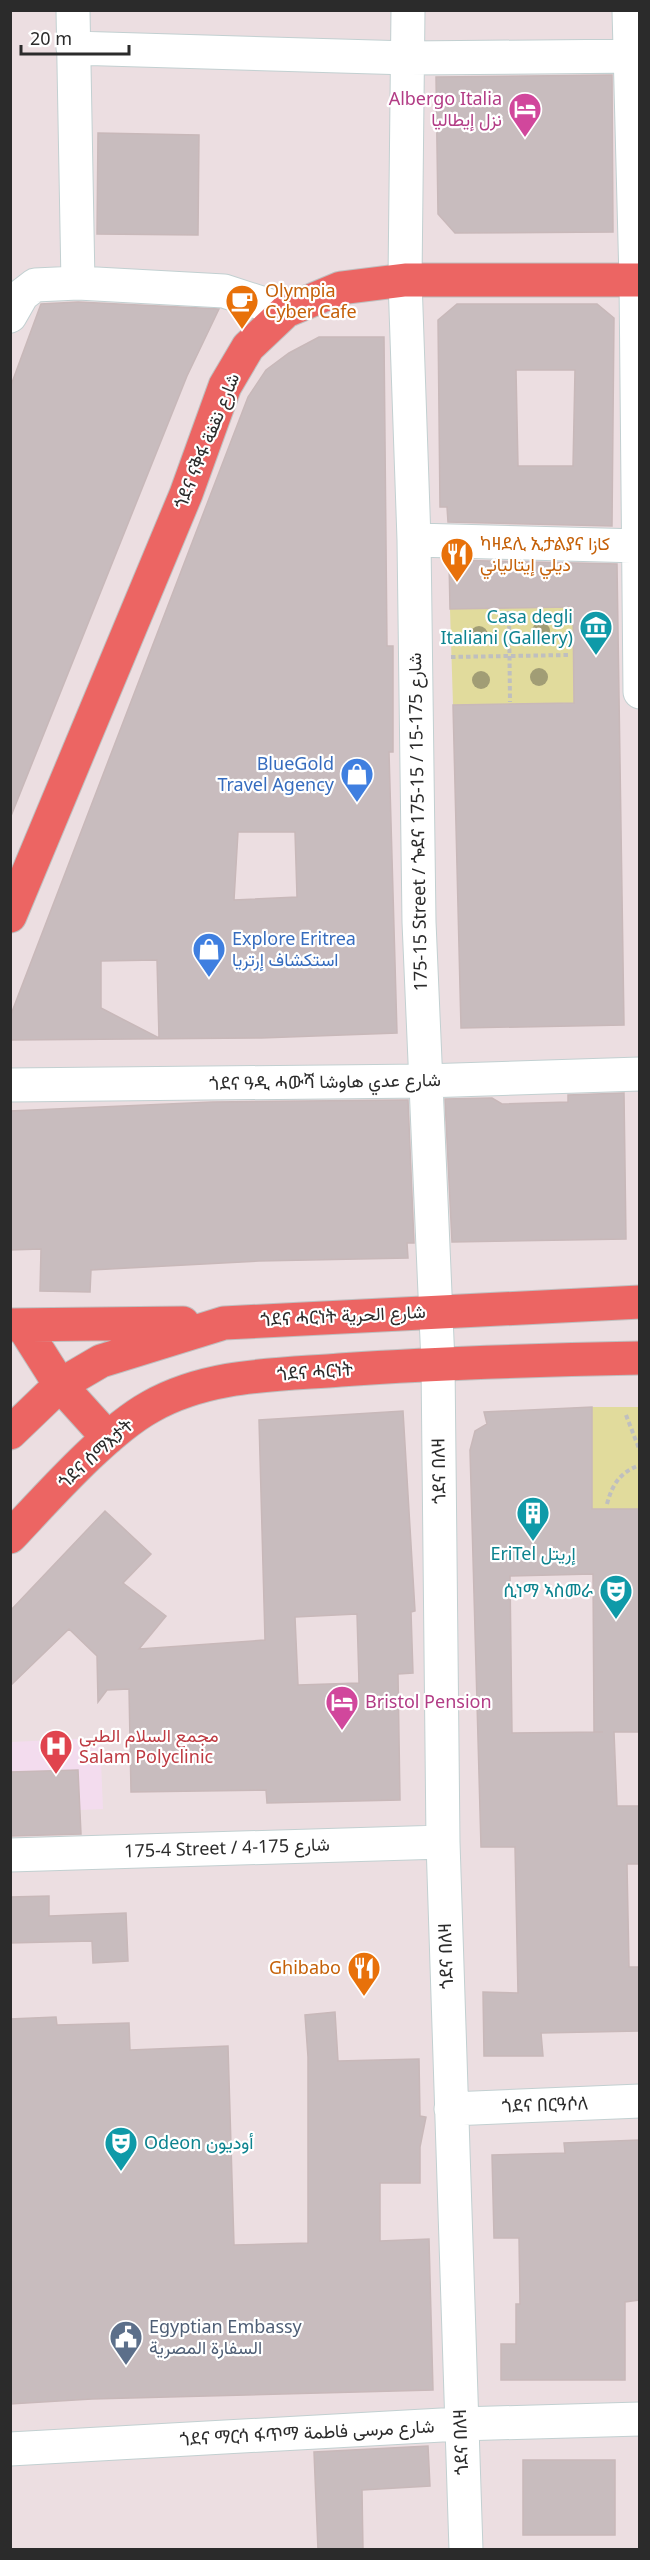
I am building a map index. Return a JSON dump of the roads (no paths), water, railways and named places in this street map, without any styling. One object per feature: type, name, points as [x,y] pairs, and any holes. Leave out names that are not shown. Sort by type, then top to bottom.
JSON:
[{"type":"main road","name":"ጎደና ናቅፋ شارع نقفة","points":[[10,915],[186,494],[225,386],[248,347],[285,311],[341,288],[405,280],[638,280]]},
{"type":"main road","name":"ጎደና ሓርነት شارع الحرية","points":[[60,1385],[101,1361],[224,1323],[639,1302]]},
{"type":"main road","points":[[16,1325],[224,1323]]},
{"type":"main road","points":[[16,1325],[60,1385],[108,1438]]},
{"type":"main road","points":[[438,1363],[639,1358]]},
{"type":"main road","name":"ጎደና ሓርነት","points":[[192,1388],[244,1378],[438,1363]]},
{"type":"main road","points":[[10,1433],[60,1385]]},
{"type":"main road","name":"ጎደና ሰማእታት","points":[[10,1537],[108,1438],[149,1407],[192,1388]]},
{"type":"street","points":[[73,10],[78,283]]},
{"type":"street","name":"175-15 Street / ጐደና 175-15 / شارع 175-15","points":[[408,10],[405,280],[414,540],[424,1081],[438,1363]]},
{"type":"street","points":[[629,10],[634,56],[638,280],[639,692]]},
{"type":"street","points":[[73,48],[409,58],[634,56]]},
{"type":"street","points":[[10,316],[22,295],[35,285],[78,283],[224,291],[285,311]]},
{"type":"street","points":[[414,540],[638,546]]},
{"type":"street","name":"ጎደና ዓዲ ሓውሻ شارع عدي هاوشا","points":[[10,1085],[424,1081],[639,1074]]},
{"type":"street","name":"ጎደና በለዛ","points":[[438,1363],[443,1842],[460,2424],[466,2550]]},
{"type":"street","name":"175-4 Street / شارع 175-4","points":[[10,1855],[443,1842]]},
{"type":"street","name":"ጎደና በርዓሶለ","points":[[451,2109],[639,2101]]},
{"type":"street","name":"ጎደና ማርሳ ፋጥማ شارع مرسى فاطمة","points":[[10,2449],[460,2424],[639,2419]]},
{"type":"place","name":"Albergo Italia نزل إيطاليا","points":[[525,138]]},
{"type":"place","name":"Olympia Cyber Cafe","points":[[242,330]]},
{"type":"place","name":"ካዛደሊ ኢታልያና كازا ديلي إيتالياني","points":[[457,583]]},
{"type":"place","name":"Casa degli Italiani (Gallery)","points":[[596,656]]},
{"type":"place","name":"BlueGold Travel Agency","points":[[357,803]]},
{"type":"place","name":"Explore Eritrea استكشاف إرتريا","points":[[209,978]]},
{"type":"place","name":"EriTel إريتل","points":[[533,1542]]},
{"type":"place","name":"ሲነማ ኣስመራ","points":[[616,1620]]},
{"type":"place","name":"Bristol Pension","points":[[342,1731]]},
{"type":"place","name":"مجمع السلام الطبي Salam Polyclinic","points":[[56,1775]]},
{"type":"place","name":"Ghibabo","points":[[364,1997]]},
{"type":"place","name":"Odeon أوديون","points":[[121,2172]]},
{"type":"place","name":"Egyptian Embassy السفارة المصرية","points":[[126,2366]]}]
